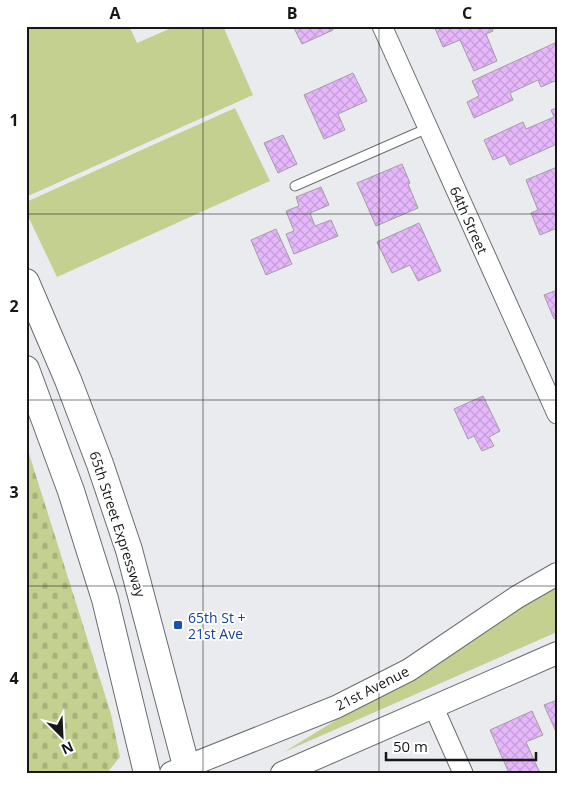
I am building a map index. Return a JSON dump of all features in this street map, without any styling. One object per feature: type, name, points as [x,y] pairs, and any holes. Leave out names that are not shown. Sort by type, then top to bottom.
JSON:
[{"type":"main road","name":"65th Street Expressway","points":[[26,282],[68,380],[100,464],[129,550],[182,770]]},
{"type":"main road","points":[[26,369],[72,491],[105,599],[147,773]]},
{"type":"street","name":"64th Street","points":[[382,26],[557,414]]},
{"type":"street","name":"21st Avenue","points":[[182,770],[336,707],[409,670],[517,596],[557,574]]},
{"type":"street","points":[[282,773],[557,653]]},
{"type":"street","points":[[434,708],[463,773]]},
{"type":"lane","points":[[294,186],[428,128]]},
{"type":"green space","points":[[26,26],[129,26],[137,43],[176,26],[223,26],[253,95],[26,197]]},
{"type":"green space","points":[[235,108],[270,181],[57,277],[26,212],[26,202]]},
{"type":"green space","points":[[26,444],[111,714],[120,757],[107,773],[26,773]]},
{"type":"green space","points":[[557,584],[557,632],[284,752]]},
{"type":"building","points":[[293,26],[331,26],[333,30],[302,44]]},
{"type":"building","points":[[434,26],[492,26],[493,31],[486,34],[497,61],[474,71],[460,40],[443,47]]},
{"type":"building","points":[[557,42],[557,80],[541,87],[538,80],[510,93],[513,100],[474,118],[467,102],[479,96],[472,81]]},
{"type":"building","points":[[353,73],[367,101],[338,114],[345,130],[324,139],[304,95]]},
{"type":"building","points":[[557,108],[557,144],[510,165],[505,155],[493,160],[484,140],[523,122],[526,129],[554,117],[551,110]]},
{"type":"building","points":[[283,135],[297,164],[278,173],[264,143]]},
{"type":"building","points":[[402,164],[418,208],[376,226],[357,183]]},
{"type":"building","points":[[557,167],[557,228],[540,235],[531,213],[538,210],[526,180]]},
{"type":"building","points":[[321,187],[329,205],[310,213],[315,226],[331,220],[338,236],[294,254],[286,234],[294,231],[286,211],[299,206],[296,197]]},
{"type":"building","points":[[419,223],[441,271],[418,281],[410,265],[392,273],[377,242]]},
{"type":"building","points":[[276,229],[292,264],[266,275],[251,240]]},
{"type":"building","points":[[557,290],[557,317],[554,319],[544,295]]},
{"type":"building","points":[[483,396],[500,431],[489,437],[494,446],[482,451],[474,436],[468,439],[454,409]]},
{"type":"building","points":[[557,700],[557,734],[544,705]]},
{"type":"building","points":[[532,711],[543,735],[526,742],[540,773],[509,773],[490,730]]},
{"type":"place","name":"65th St + 21st Ave","points":[[178,625]]}]
